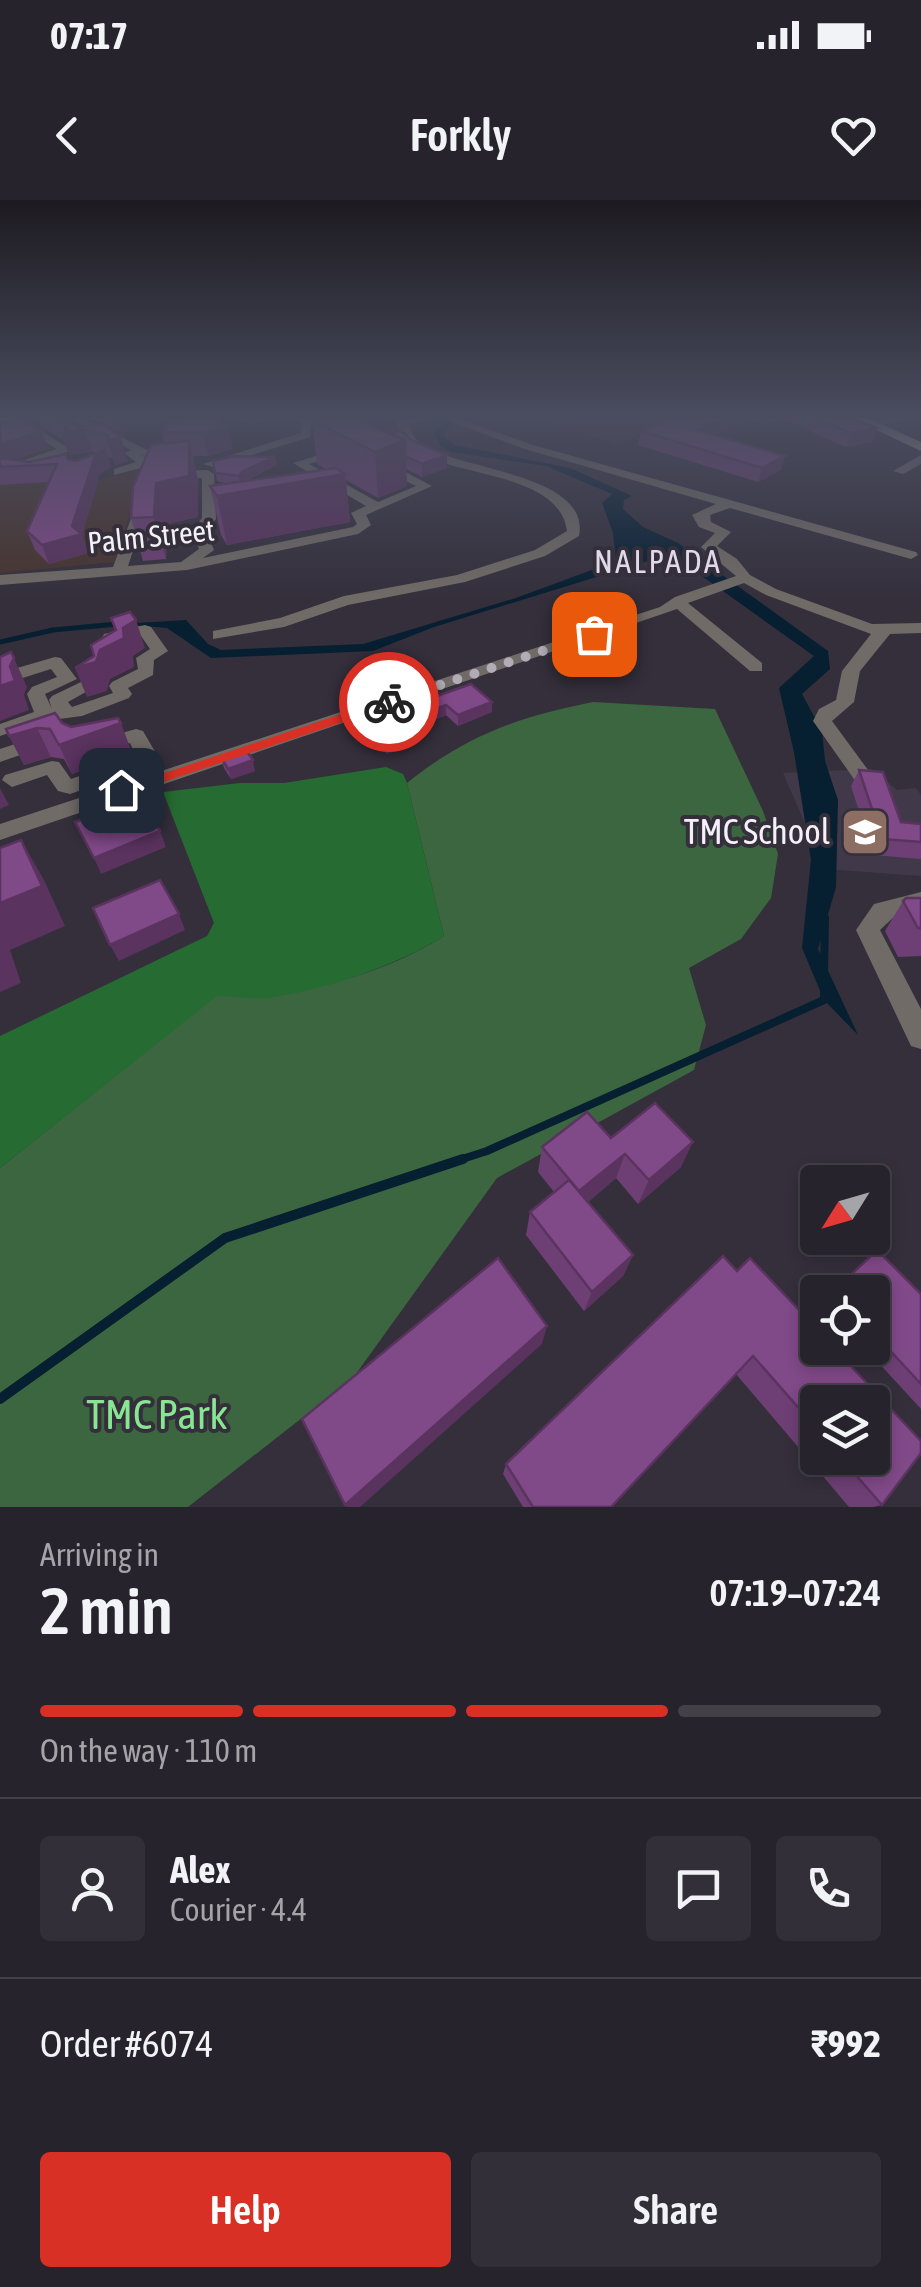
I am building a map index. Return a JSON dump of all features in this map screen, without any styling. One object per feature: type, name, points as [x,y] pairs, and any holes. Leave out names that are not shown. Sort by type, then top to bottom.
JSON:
[{"type":"street","points":[[120,569],[153,478]]},
{"type":"street","points":[[160,568],[185,562],[207,550],[200,531],[208,518],[208,478]]},
{"type":"street","points":[[326,478],[377,506]]},
{"type":"street","name":"Palm Street","points":[[0,580],[160,568],[358,530],[364,525],[358,514],[426,486],[409,478]]},
{"type":"street","points":[[218,635],[284,622],[344,601],[460,579],[540,554],[574,533],[572,511],[510,478]]},
{"type":"street","points":[[641,478],[911,554]]},
{"type":"street","points":[[731,503],[699,515],[705,518],[704,524],[724,532],[708,547],[732,562],[740,579]]},
{"type":"street","points":[[342,508],[358,514]]},
{"type":"street","points":[[218,527],[209,533],[223,558]]},
{"type":"street","points":[[22,801],[666,610],[740,579],[884,630],[921,628]]},
{"type":"street","points":[[678,602],[756,667]]},
{"type":"street","points":[[0,730],[42,716],[64,714],[119,698],[122,694],[118,686],[144,674],[147,671],[143,660],[160,651],[145,630],[105,641],[111,659],[87,670],[93,683],[58,700],[64,714]]},
{"type":"street","points":[[861,774],[822,721],[845,702],[844,687],[855,660],[884,630]]},
{"type":"street","points":[[0,683],[3,678],[59,662],[68,678],[36,694],[44,711],[42,716]]},
{"type":"street","points":[[0,832],[52,767],[70,787],[143,761],[147,755],[136,735],[90,748],[76,732],[70,732],[0,755],[22,801]]},
{"type":"street","points":[[921,900],[882,910],[872,918],[868,930],[921,1037]]},
{"type":"shaded area","points":[[0,478],[80,478],[91,482],[141,478],[115,562],[0,573]]},
{"type":"shaded area","name":"TMC School","points":[[871,769],[897,790],[916,788],[921,795],[921,876],[825,869],[783,773]]},
{"type":"green space","name":"TMC Park","points":[[593,702],[715,709],[763,811],[778,854],[771,898],[741,939],[689,968],[706,1025],[694,1070],[497,1178],[353,1378],[188,1507],[0,1507],[0,1168],[217,995],[275,994],[335,982],[392,963],[444,936],[407,783],[451,752],[494,730]]},
{"type":"green space","points":[[386,767],[403,774],[407,783],[444,936],[382,967],[310,990],[265,998],[217,996],[0,1168],[0,1036],[207,936],[214,923],[163,792],[240,783],[284,783]]},
{"type":"water","points":[[574,478],[592,478],[632,496],[624,500],[623,509],[643,527],[678,543],[828,651],[830,669],[802,694],[822,731],[825,761],[838,800],[836,887],[818,949],[858,1035],[824,1000],[802,948],[811,860],[794,752],[779,688],[814,656],[671,554],[434,627],[373,651],[211,658],[167,628],[121,624],[186,620],[208,644],[221,650],[363,644],[516,598],[616,561],[613,533],[602,503],[612,494]]},
{"type":"building","points":[[51,478],[88,478],[72,526],[82,534],[42,545],[27,531]]},
{"type":"building","points":[[137,478],[180,478],[156,483],[154,517],[131,518]]},
{"type":"building","points":[[266,478],[322,478],[217,496],[210,486]]},
{"type":"building","points":[[130,612],[136,620],[123,628],[124,638],[100,650],[96,662],[75,668],[94,656],[91,645],[116,630],[111,618]]},
{"type":"building","points":[[11,652],[15,681],[0,686],[0,657]]},
{"type":"building","points":[[471,684],[492,702],[458,715],[446,705],[409,719],[420,730],[386,743],[367,723],[400,711],[390,700],[427,688],[437,696]]},
{"type":"building","points":[[55,713],[71,727],[118,718],[121,723],[59,745],[50,729],[37,728],[9,736],[6,729]]},
{"type":"building","points":[[245,749],[253,760],[228,769],[221,757]]},
{"type":"building","points":[[859,770],[883,772],[901,822],[921,824],[921,842],[882,839]]},
{"type":"building","points":[[140,797],[160,831],[94,858],[75,822]]},
{"type":"building","points":[[21,840],[42,886],[0,903],[0,848]]},
{"type":"building","points":[[160,880],[179,914],[110,945],[93,908]]},
{"type":"building","points":[[921,898],[921,928],[903,901]]},
{"type":"building","points":[[655,1103],[693,1142],[649,1180],[625,1154],[579,1191],[542,1147],[587,1112],[611,1138]]},
{"type":"building","points":[[569,1180],[633,1255],[592,1292],[530,1212]]},
{"type":"building","points":[[872,1255],[882,1255],[921,1294],[921,1384],[890,1350],[890,1275],[851,1275]]},
{"type":"building","points":[[723,1256],[737,1271],[750,1258],[800,1311],[800,1365],[850,1365],[869,1385],[800,1385],[800,1410],[753,1356],[611,1507],[533,1507],[506,1464]]},
{"type":"building","points":[[498,1258],[547,1326],[345,1505],[302,1419]]},
{"type":"building","points":[[890,1408],[921,1441],[921,1453],[882,1505],[856,1475],[890,1475]]},
{"type":"waterway","points":[[0,642],[53,630],[117,624]]},
{"type":"waterway","points":[[824,971],[825,918]]},
{"type":"waterway","points":[[456,1161],[487,1151],[824,1000],[824,993]]},
{"type":"waterway","points":[[0,1399],[225,1238],[463,1159]]},
{"type":"way so far","points":[[389,702],[594,634]]},
{"type":"place","name":"TMC School","points":[[865,832]]},
{"type":"district","name":"NALPADA","points":[[658,562]]},
{"type":"route","points":[[121,790],[389,702]]}]
